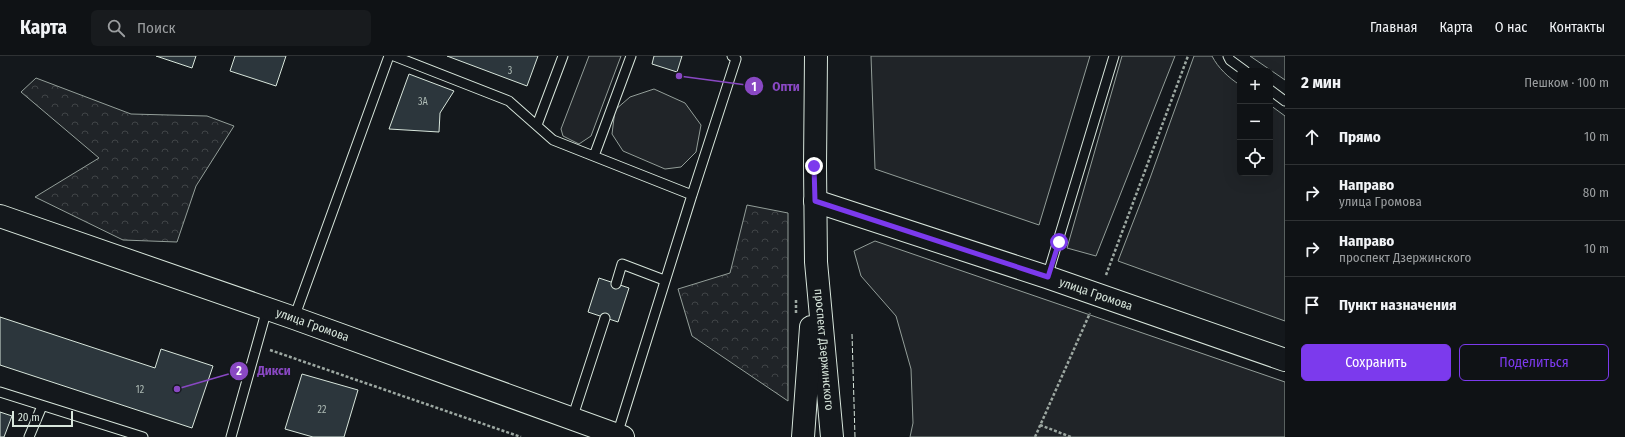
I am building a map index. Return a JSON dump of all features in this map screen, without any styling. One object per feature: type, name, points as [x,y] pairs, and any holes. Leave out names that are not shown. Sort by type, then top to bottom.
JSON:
[{"type":"street","name":"проспект Дзержинского","points":[[816,56],[816,262],[832,437]]},
{"type":"street","name":"улица Громова","points":[[815,201],[1048,277],[1285,360]]},
{"type":"street","name":"улица Громова","points":[[0,216],[294,318],[620,436]]},
{"type":"street","name":"проспект Дзержинского","points":[[803,437],[816,262]]},
{"type":"lane","points":[[294,318],[389,56]]},
{"type":"lane","points":[[394,56],[509,101],[553,140],[692,195]]},
{"type":"lane","points":[[537,125],[563,56]]},
{"type":"lane","points":[[594,156],[631,56]]},
{"type":"lane","points":[[620,436],[664,280],[736,59],[732,56]]},
{"type":"lane","points":[[1048,277],[1114,56]]},
{"type":"lane","points":[[1228,56],[1230,60],[1241,68]]},
{"type":"lane","points":[[1273,92],[1285,101]]},
{"type":"lane","points":[[616,284],[622,264],[664,280]]},
{"type":"lane","points":[[231,437],[267,309]]},
{"type":"lane","points":[[572,419],[605,318]]},
{"type":"lane","points":[[0,392],[143,437]]},
{"type":"lane","points":[[29,437],[42,406]]},
{"type":"path","points":[[1035,437],[1098,295],[1188,56]]},
{"type":"path","points":[[796,290],[796,314]]},
{"type":"path","points":[[257,346],[522,437]]},
{"type":"path","points":[[1040,425],[1071,437]]},
{"type":"green space","points":[[589,56],[621,56],[591,136],[579,144],[563,136],[561,129]]},
{"type":"green space","points":[[871,56],[1090,56],[1039,225],[875,169]]},
{"type":"green space","points":[[1122,56],[1175,56],[1096,256],[1067,248]]},
{"type":"green space","points":[[1194,56],[1212,56],[1217,65],[1237,83],[1237,176],[1273,176],[1273,107],[1285,116],[1285,321],[1118,261],[1149,181]]},
{"type":"green space","points":[[1250,56],[1285,56],[1285,80],[1273,72],[1273,68],[1268,68]]},
{"type":"green space","points":[[36,78],[131,114],[207,116],[234,126],[196,186],[177,242],[123,240],[35,197],[99,158],[21,92]]},
{"type":"green space","points":[[654,89],[685,103],[701,125],[696,152],[681,167],[665,169],[623,151],[612,134],[615,110],[630,97]]},
{"type":"green space","points":[[747,205],[788,213],[788,401],[692,336],[678,289],[730,273]]},
{"type":"green space","points":[[875,241],[1285,382],[1285,437],[910,437],[913,423],[911,369],[896,316],[861,276],[854,251]]},
{"type":"building","points":[[156,56],[196,56],[192,68]]},
{"type":"building","points":[[235,56],[286,56],[276,86],[230,71]]},
{"type":"building","points":[[447,56],[538,56],[527,86]]},
{"type":"building","points":[[654,56],[682,56],[677,72],[652,64]]},
{"type":"building","points":[[409,74],[454,91],[440,113],[439,132],[389,129]]},
{"type":"building","points":[[599,278],[629,288],[618,322],[588,312]]},
{"type":"building","points":[[0,317],[155,368],[161,349],[213,366],[192,428],[0,365]]},
{"type":"building","points":[[302,374],[358,390],[344,437],[313,437],[285,429]]},
{"type":"building","points":[[0,412],[12,416],[4,437],[0,437]]},
{"type":"fence","points":[[852,334],[855,437]]},
{"type":"place","name":"Опти","points":[[679,76]]},
{"type":"place","name":"Дикси","points":[[177,389]]},
{"type":"route","points":[[814,166],[815,201],[1048,277],[1059,242]]}]
